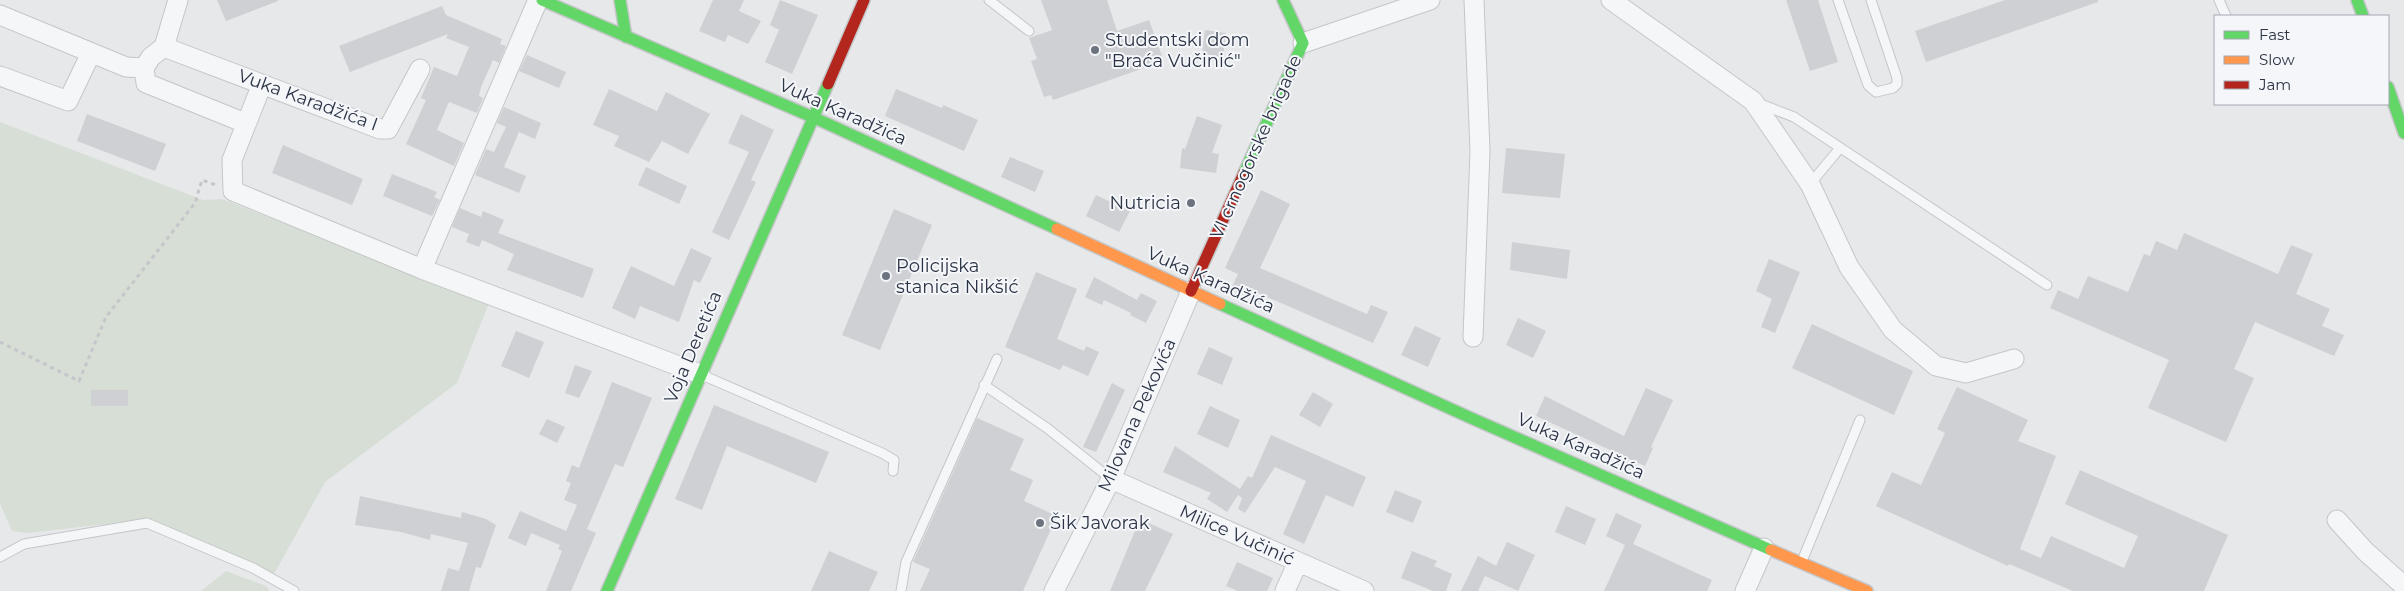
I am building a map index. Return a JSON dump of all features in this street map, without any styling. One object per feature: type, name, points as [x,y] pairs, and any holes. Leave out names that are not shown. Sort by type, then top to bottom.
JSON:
[{"type":"street","points":[[178,0],[164,47],[151,57],[144,68],[146,83],[245,123]]},
{"type":"street","points":[[422,269],[538,0]]},
{"type":"street","name":"Vuka Karadžića","points":[[542,0],[626,38],[812,116],[1191,291],[1764,548],[1867,591]]},
{"type":"street","points":[[620,0],[626,38]]},
{"type":"street","name":"Voja Deretića","points":[[607,591],[864,0]]},
{"type":"street","points":[[1283,0],[1303,43]]},
{"type":"street","name":"VI crnogorske brigade","points":[[1191,291],[1303,43],[1430,0]]},
{"type":"street","points":[[1473,337],[1480,151],[1474,0]]},
{"type":"street","points":[[1612,0],[1753,101],[1810,184],[1849,266],[1892,330],[1936,366],[1966,373],[2014,359]]},
{"type":"street","points":[[2357,0],[2363,15]]},
{"type":"street","points":[[0,15],[126,67],[144,68]]},
{"type":"street","name":"Vuka Karadžića I","points":[[164,47],[380,129],[388,129],[420,69]]},
{"type":"street","points":[[0,76],[68,101],[91,53]]},
{"type":"street","points":[[262,84],[232,160],[233,191],[422,269],[700,374]]},
{"type":"street","points":[[2389,90],[2404,133]]},
{"type":"street","name":"Milovana Pekovića","points":[[1054,591],[1111,479],[1191,291]]},
{"type":"street","name":"Milice Vučinić","points":[[1111,479],[1364,591]]},
{"type":"street","points":[[2337,520],[2365,550],[2404,586]]},
{"type":"street","points":[[1745,591],[1764,548]]},
{"type":"street","points":[[1285,591],[1298,562]]},
{"type":"lane","points":[[989,0],[1029,31]]},
{"type":"lane","points":[[1838,0],[1868,85],[1876,92],[1893,88],[1897,84],[1897,78],[1870,0]]},
{"type":"lane","points":[[2219,0],[2226,15]]},
{"type":"lane","points":[[1753,101],[1794,117],[2047,285]]},
{"type":"lane","points":[[1810,184],[1840,148]]},
{"type":"lane","points":[[901,591],[906,562],[997,359]]},
{"type":"lane","points":[[700,374],[882,453],[894,460],[894,472]]},
{"type":"lane","points":[[984,385],[1040,424],[1111,479]]},
{"type":"lane","points":[[1801,563],[1860,420]]},
{"type":"lane","points":[[0,557],[24,544],[147,523],[253,568],[294,591]]},
{"type":"path","points":[[0,342],[79,381],[106,317],[195,203],[202,180],[233,191]]},
{"type":"shaded area","points":[[0,122],[203,200],[222,199],[489,303],[457,383],[325,482],[274,574],[150,519],[28,533],[12,531],[0,504]]},
{"type":"shaded area","points":[[226,571],[266,586],[270,591],[201,591]]},
{"type":"building","points":[[217,0],[278,0],[278,1],[226,21]]},
{"type":"building","points":[[713,0],[744,0],[739,11],[761,21],[748,44],[728,35],[725,42],[699,31]]},
{"type":"building","points":[[780,0],[818,15],[792,74],[765,62],[779,30],[770,25]]},
{"type":"building","name":"Studentski dom \"Braća Vučinić\"","points":[[1041,0],[1107,0],[1117,31],[1149,20],[1162,56],[1159,57],[1161,62],[1053,100],[1051,95],[1044,97],[1031,61],[1037,59],[1029,38],[1052,30]]},
{"type":"building","points":[[1786,0],[1818,0],[1838,62],[1810,71]]},
{"type":"building","points":[[2005,0],[2098,0],[2098,2],[1926,62],[1915,31]]},
{"type":"building","points":[[442,6],[446,15],[502,39],[500,44],[506,46],[499,63],[493,60],[481,87],[479,96],[483,98],[477,113],[449,102],[437,130],[464,143],[454,166],[406,144],[426,100],[421,98],[434,67],[457,76],[469,47],[446,38],[448,34],[350,72],[339,46]]},
{"type":"building","points":[[1205,30],[1226,33],[1223,57],[1202,54]]},
{"type":"building","points":[[527,55],[566,72],[559,88],[519,71]]},
{"type":"building","points":[[609,89],[657,111],[666,92],[710,114],[688,154],[662,141],[649,162],[614,146],[619,136],[593,125]]},
{"type":"building","points":[[896,89],[942,108],[943,105],[978,120],[964,151],[885,116]]},
{"type":"building","points":[[504,107],[541,123],[535,139],[519,132],[504,167],[526,176],[519,193],[475,175],[486,149],[494,152],[506,127],[497,123]]},
{"type":"building","points":[[87,114],[166,144],[155,171],[77,141]]},
{"type":"building","points":[[741,114],[774,130],[751,180],[756,182],[729,240],[712,232],[749,152],[728,143]]},
{"type":"building","points":[[1197,116],[1222,125],[1212,153],[1219,154],[1216,173],[1180,168],[1182,148],[1185,149]]},
{"type":"building","points":[[283,145],[363,179],[352,205],[272,173]]},
{"type":"building","points":[[1506,148],[1565,154],[1560,198],[1502,193]]},
{"type":"building","points":[[1010,157],[1044,171],[1035,192],[1001,177]]},
{"type":"building","points":[[646,167],[687,186],[679,204],[638,185]]},
{"type":"building","points":[[392,174],[437,192],[434,197],[440,200],[432,216],[383,196]]},
{"type":"building","points":[[1261,190],[1290,204],[1260,268],[1367,314],[1371,305],[1388,312],[1373,343],[1258,293],[1255,300],[1231,289],[1238,274],[1225,268]]},
{"type":"building","points":[[1096,195],[1130,211],[1119,232],[1086,216]]},
{"type":"building","points":[[460,208],[481,217],[483,211],[504,220],[498,233],[594,269],[583,298],[507,270],[514,254],[482,240],[479,247],[466,242],[469,234],[452,227]]},
{"type":"building","points":[[894,209],[932,225],[880,350],[842,335]]},
{"type":"building","points":[[2184,233],[2278,274],[2291,245],[2313,254],[2296,294],[2330,309],[2322,326],[2344,335],[2334,356],[2255,322],[2234,369],[2254,378],[2226,442],[2148,408],[2169,360],[2050,308],[2058,290],[2078,299],[2088,276],[2128,292],[2144,254],[2150,256],[2156,241],[2177,250]]},
{"type":"building","points":[[1512,242],[1570,250],[1567,279],[1510,270]]},
{"type":"building","points":[[691,248],[712,258],[700,283],[694,280],[679,322],[640,306],[635,319],[612,308],[631,266],[674,286]]},
{"type":"building","points":[[1769,259],[1800,272],[1775,333],[1761,327],[1772,299],[1756,291]]},
{"type":"building","points":[[1036,272],[1077,289],[1057,339],[1084,351],[1086,346],[1099,352],[1088,376],[1063,365],[1060,370],[1005,347]]},
{"type":"building","points":[[1094,277],[1137,300],[1141,293],[1157,301],[1146,323],[1130,315],[1131,313],[1104,300],[1102,305],[1085,297]]},
{"type":"building","points":[[1518,318],[1546,331],[1533,358],[1506,345]]},
{"type":"building","points":[[1812,324],[1913,371],[1894,415],[1792,368]]},
{"type":"building","points":[[1415,326],[1441,338],[1428,367],[1401,355]]},
{"type":"building","points":[[516,331],[544,342],[529,378],[501,366]]},
{"type":"building","points":[[1209,347],[1233,358],[1222,385],[1197,374]]},
{"type":"building","points":[[575,365],[592,371],[579,398],[565,393]]},
{"type":"building","points":[[612,382],[652,398],[623,467],[615,464],[587,529],[596,533],[571,591],[546,591],[562,551],[558,549],[560,545],[531,533],[526,546],[508,538],[520,511],[566,531],[577,505],[564,500],[571,483],[566,481],[572,465],[579,468]]},
{"type":"building","points":[[1112,383],[1125,390],[1096,452],[1083,447]]},
{"type":"building","points":[[1957,387],[2028,420],[2018,441],[2056,456],[2020,549],[2041,558],[2051,536],[2124,568],[2138,536],[2065,504],[2080,470],[2228,535],[2204,591],[2073,591],[2009,564],[2008,566],[1876,506],[1892,472],[1921,485],[1945,433],[1937,429]]},
{"type":"building","points":[[1646,388],[1673,400],[1651,447],[1653,448],[1645,466],[1536,416],[1545,396],[1624,436]]},
{"type":"building","points":[[91,390],[128,390],[128,406],[91,406]]},
{"type":"building","points":[[1313,392],[1333,404],[1320,427],[1299,415]]},
{"type":"building","points":[[714,405],[829,452],[816,483],[727,446],[702,510],[675,499]]},
{"type":"building","points":[[1210,406],[1240,420],[1228,448],[1197,434]]},
{"type":"building","points":[[977,418],[1024,439],[1010,470],[1033,480],[1024,501],[1057,516],[1023,591],[920,591],[930,569],[913,562]]},
{"type":"building","points":[[547,419],[565,427],[557,443],[539,434]]},
{"type":"building","points":[[1271,435],[1366,477],[1353,507],[1326,495],[1304,544],[1283,534],[1306,481],[1275,467],[1245,513],[1238,509],[1242,498],[1238,495],[1227,512],[1207,499],[1211,493],[1163,472],[1175,446],[1240,489],[1248,476],[1252,478]]},
{"type":"building","points":[[1395,490],[1422,501],[1413,523],[1386,512]]},
{"type":"building","points":[[360,496],[461,518],[462,512],[486,519],[496,525],[481,568],[476,567],[469,591],[441,591],[448,568],[459,571],[468,543],[431,534],[430,540],[401,532],[355,525]]},
{"type":"building","points":[[1566,506],[1596,519],[1585,545],[1555,532]]},
{"type":"building","points":[[1616,513],[1642,525],[1633,544],[1712,580],[1707,591],[1604,591],[1625,545],[1606,536]]},
{"type":"building","points":[[1140,519],[1173,534],[1145,591],[1110,591]]},
{"type":"building","points":[[1507,542],[1535,555],[1518,591],[1485,576],[1478,591],[1461,591],[1478,556],[1496,566]]},
{"type":"building","points":[[829,551],[878,572],[869,591],[811,591]]},
{"type":"building","points":[[1412,551],[1437,561],[1434,566],[1452,574],[1446,591],[1433,591],[1401,578]]},
{"type":"building","points":[[1237,562],[1273,578],[1267,591],[1238,591],[1226,586]]},
{"type":"traffic: fast","points":[[542,0],[817,119],[1057,229]]},
{"type":"traffic: fast","points":[[620,0],[626,37]]},
{"type":"traffic: fast","points":[[1244,173],[1303,43],[1283,0]]},
{"type":"traffic: fast","points":[[2357,0],[2363,15]]},
{"type":"traffic: fast","points":[[607,591],[828,84]]},
{"type":"traffic: fast","points":[[2389,90],[2404,133]]},
{"type":"traffic: fast","points":[[1220,304],[1471,418],[1771,550]]},
{"type":"traffic: slow","points":[[1057,229],[1220,304]]},
{"type":"traffic: slow","points":[[1771,550],[1867,591]]},
{"type":"traffic: jam","points":[[828,84],[864,0]]},
{"type":"traffic: jam","points":[[1191,291],[1244,173]]},
{"type":"place","name":"Studentski dom \"Braća Vučinić\"","points":[[1095,50]]},
{"type":"place","name":"Nutricia","points":[[1191,203]]},
{"type":"place","name":"Policijska stanica Nikšić","points":[[886,276]]},
{"type":"place","name":"Šik Javorak","points":[[1040,523]]}]
